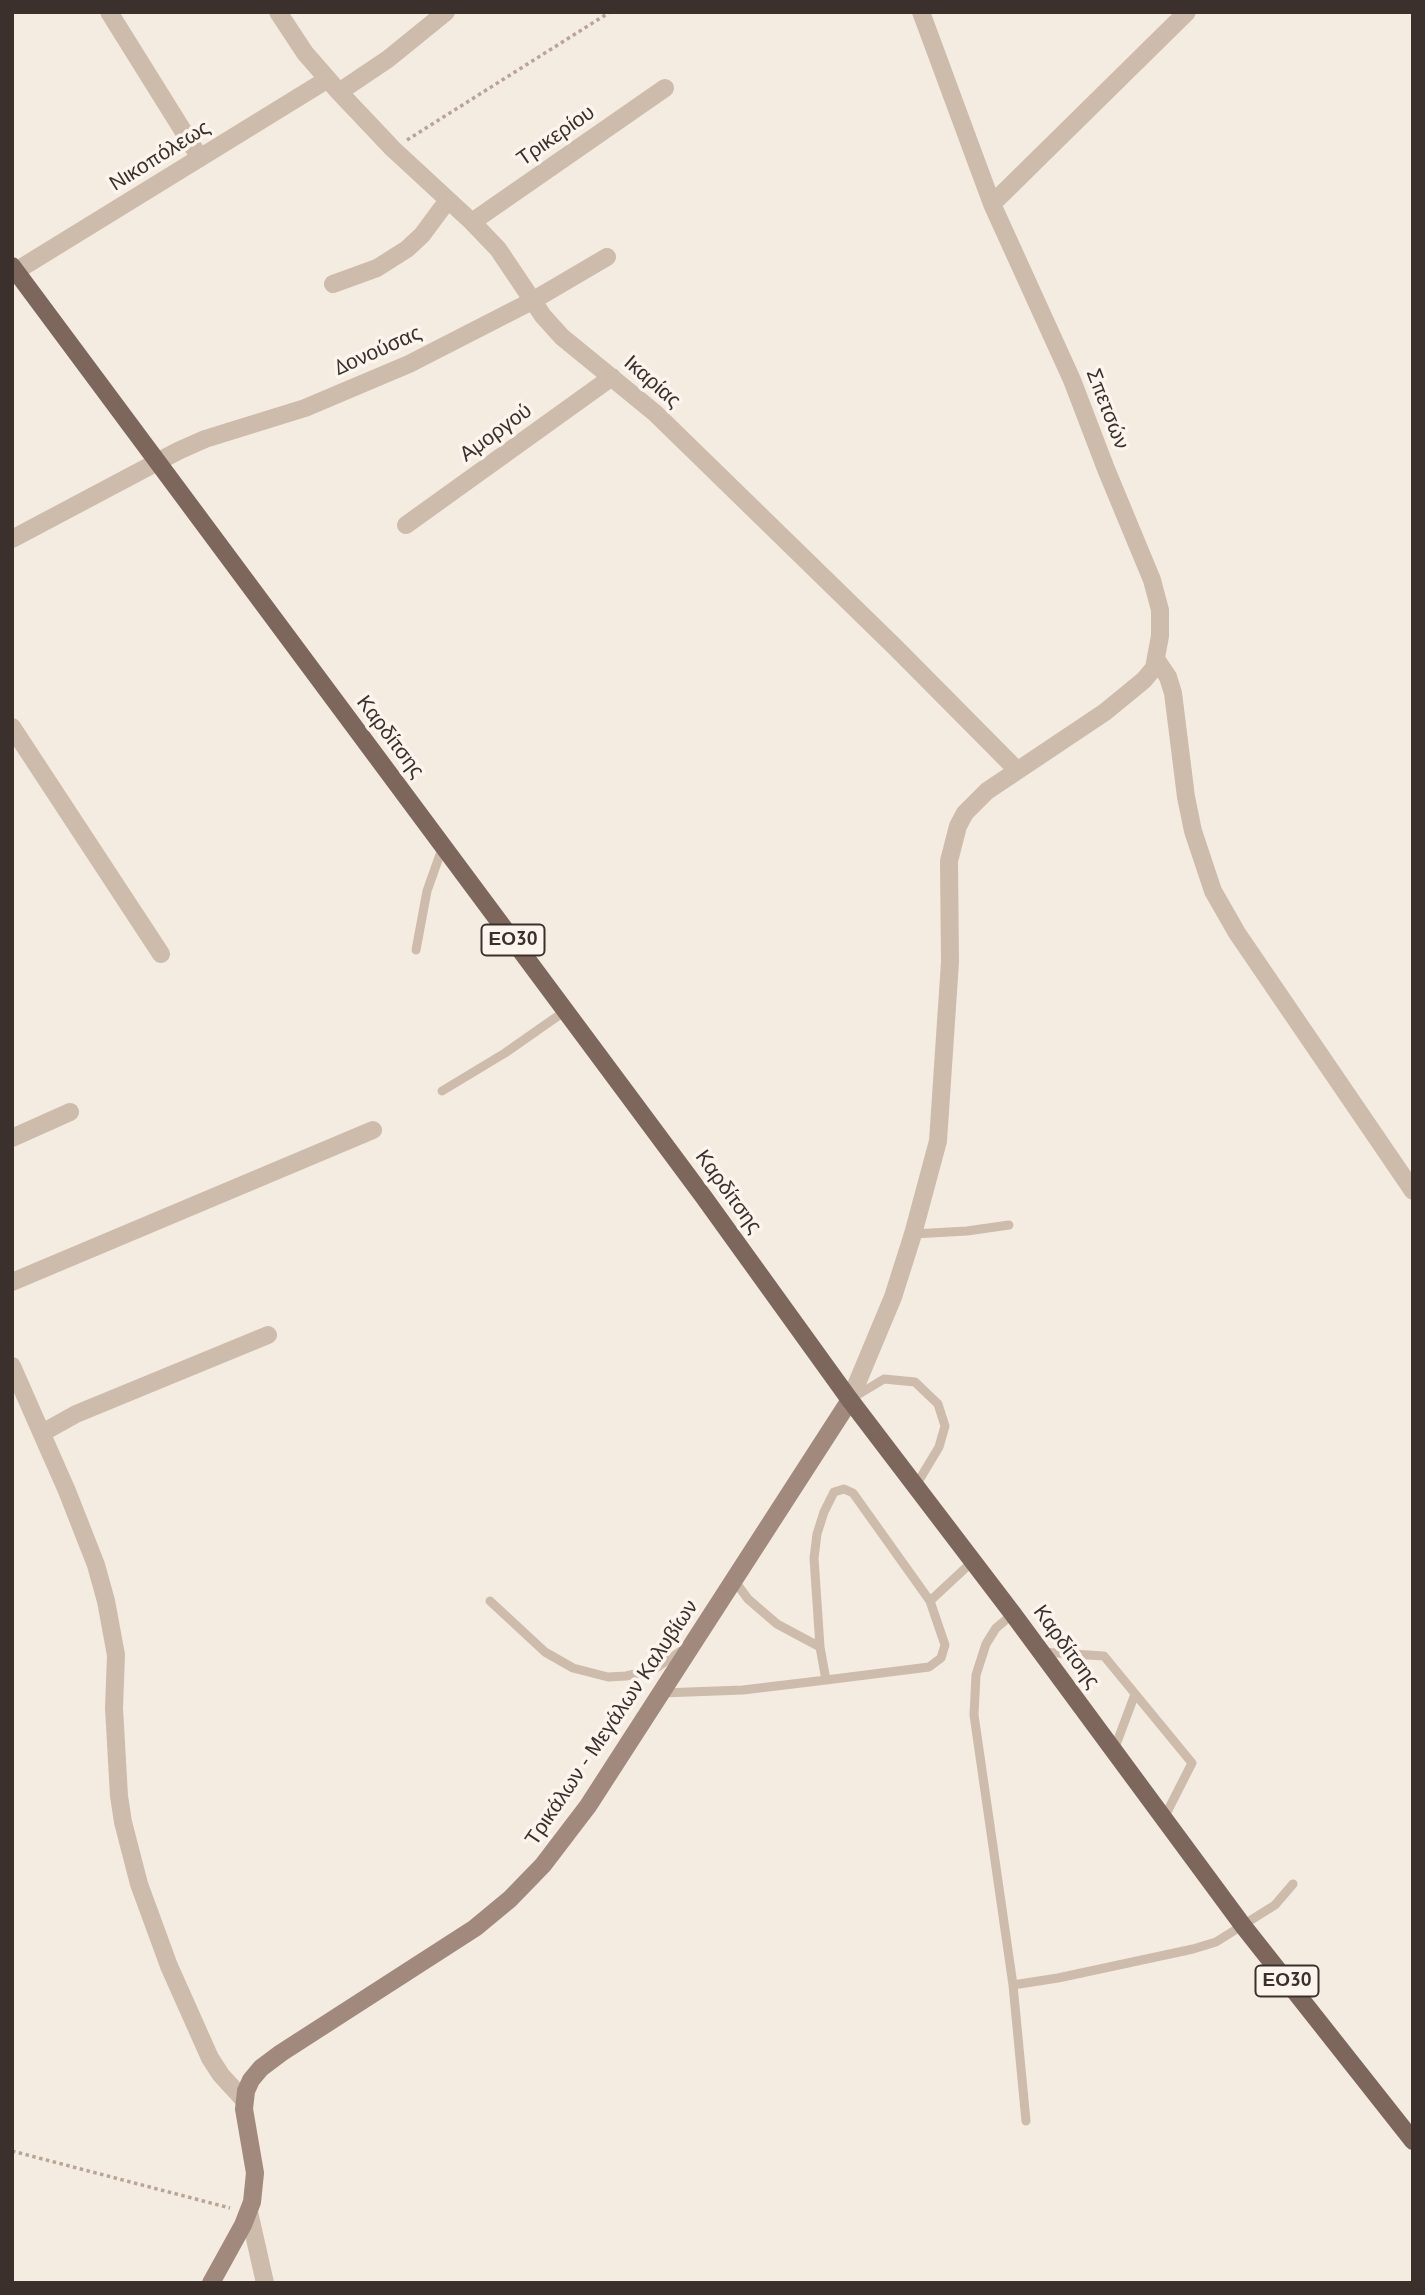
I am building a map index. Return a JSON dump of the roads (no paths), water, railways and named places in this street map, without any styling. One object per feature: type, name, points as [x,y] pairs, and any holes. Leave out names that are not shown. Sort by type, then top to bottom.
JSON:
[{"type":"main road","name":"Καρδίτσης","points":[[14,268],[703,1196],[850,1400],[973,1561],[1244,1927],[1413,2141]]},
{"type":"street","points":[[109,12],[201,158]]},
{"type":"street","name":"Ικαρίας","points":[[278,12],[298,44],[333,85],[393,149],[472,222],[506,260],[532,301],[562,337],[646,406],[724,480],[1017,770]]},
{"type":"street","name":"Νικοπόλεως","points":[[14,268],[201,158],[333,85],[388,59],[446,12]]},
{"type":"street","name":"Σπετσών","points":[[850,1400],[893,1297],[935,1152],[942,1102],[950,962],[949,861],[958,826],[965,813],[987,791],[1128,695],[1144,680],[1154,668],[1160,636],[1160,610],[1152,580],[1105,469],[1072,380],[992,204],[921,12]]},
{"type":"street","points":[[992,204],[1186,12]]},
{"type":"street","name":"Τρικερίου","points":[[472,222],[665,88]]},
{"type":"street","points":[[333,284],[377,268],[407,248],[422,235],[448,200]]},
{"type":"street","name":"Δονούσας","points":[[12,540],[205,439],[305,408],[384,375],[532,301],[607,257]]},
{"type":"street","name":"Αμοργού","points":[[406,525],[612,377]]},
{"type":"street","points":[[1156,659],[1168,677],[1173,693],[1186,797],[1193,831],[1213,891],[1237,933],[1413,1191]]},
{"type":"street","points":[[12,727],[161,954]]},
{"type":"street","points":[[12,1138],[70,1112]]},
{"type":"street","points":[[12,1282],[373,1130]]},
{"type":"street","points":[[43,1433],[76,1414],[268,1335]]},
{"type":"street","points":[[12,1366],[43,1433],[96,1565],[106,1601],[116,1655],[114,1708],[119,1796],[139,1884],[169,1966],[209,2058],[244,2100],[255,2173],[249,2212],[211,2283]]},
{"type":"street","name":"Τρικάλων - Μεγάλων Καλυβίων","points":[[244,2100],[251,2080],[268,2062],[463,1938],[521,1888],[549,1858],[576,1823],[662,1693],[850,1400]]},
{"type":"street","points":[[249,2212],[265,2283]]},
{"type":"lane","points":[[416,950],[427,891],[443,846]]},
{"type":"lane","points":[[442,1091],[505,1053],[565,1011]]},
{"type":"lane","points":[[913,1234],[1009,1225]]},
{"type":"lane","points":[[850,1400],[884,1379],[915,1382],[938,1404],[945,1426],[939,1447],[915,1487]]},
{"type":"lane","points":[[662,1693],[743,1690],[826,1680],[929,1667],[942,1658],[945,1645],[930,1601],[853,1493],[844,1489],[834,1492],[817,1534],[820,1647],[826,1680]]},
{"type":"lane","points":[[930,1601],[973,1561]]},
{"type":"lane","points":[[734,1580],[748,1599],[777,1624],[820,1647]]},
{"type":"lane","points":[[490,1601],[545,1653],[572,1668],[608,1676],[625,1676],[653,1670],[694,1642]]},
{"type":"lane","points":[[1013,1615],[996,1628],[986,1644],[976,1675],[974,1715],[1013,1985],[1026,2121]]},
{"type":"lane","points":[[1041,1652],[1104,1656],[1192,1763],[1164,1818]]},
{"type":"lane","points":[[1114,1750],[1135,1694]]},
{"type":"lane","points":[[1013,1985],[1058,1978],[1216,1942],[1244,1927],[1275,1905],[1293,1884]]}]
